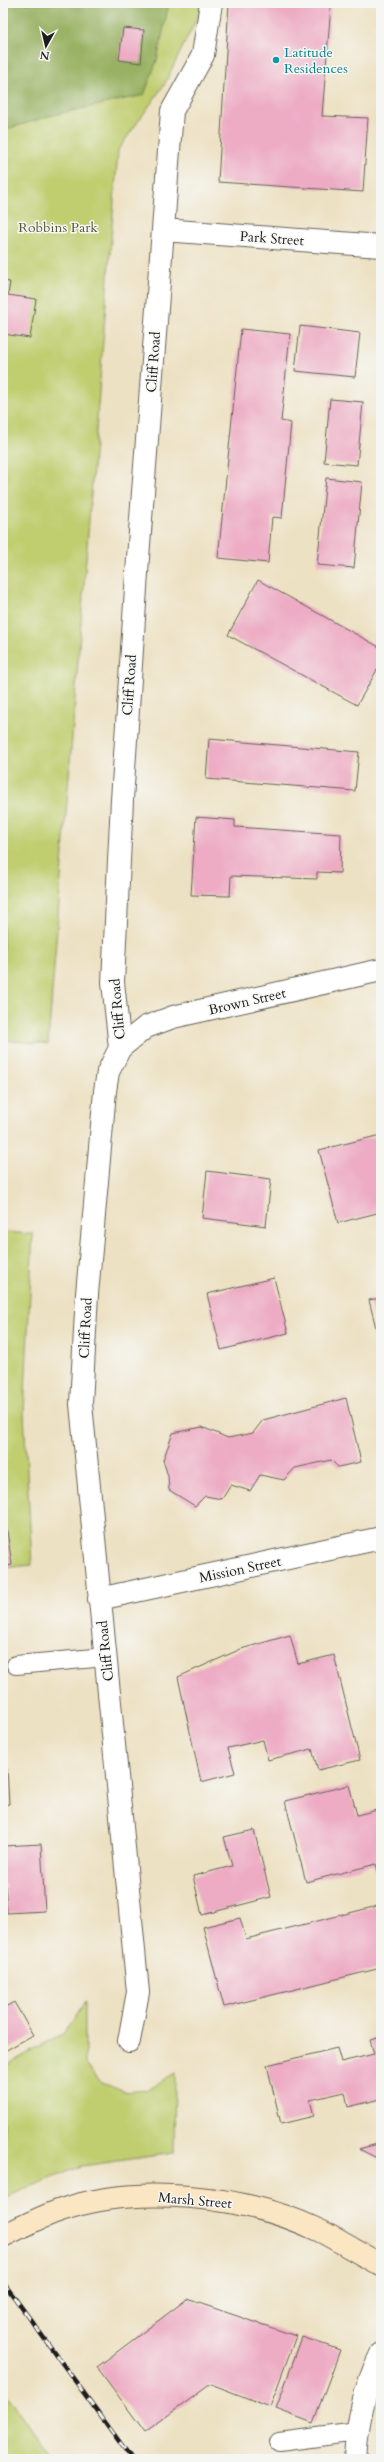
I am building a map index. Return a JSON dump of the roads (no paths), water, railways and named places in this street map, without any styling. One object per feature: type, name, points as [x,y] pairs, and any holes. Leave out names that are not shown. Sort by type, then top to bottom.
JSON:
[{"type":"main road","name":"Marsh Street","points":[[3,2236],[38,2219],[86,2204],[126,2197],[194,2198],[236,2203],[283,2216],[318,2230],[381,2265]]},
{"type":"street","name":"Cliff Road","points":[[129,2041],[138,1992],[81,1404],[87,1294],[105,1091],[108,1072],[120,1048],[113,982],[116,903],[137,574],[172,111],[203,55],[211,3]]},
{"type":"street","name":"Park Street","points":[[163,230],[381,246]]},
{"type":"street","name":"Brown Street","points":[[120,1048],[146,1027],[173,1017],[381,970]]},
{"type":"street","name":"Mission Street","points":[[99,1599],[381,1538]]},
{"type":"street","points":[[355,2459],[357,2432],[371,2374],[381,2354]]},
{"type":"lane","points":[[16,1665],[106,1657]]},
{"type":"lane","points":[[279,2442],[357,2432]]},
{"type":"railway","points":[[3,2282],[132,2459]]},
{"type":"place","name":"Latitude Residences","points":[[276,60]]},
{"type":"park label","name":"Robbins Park","points":[[58,227]]}]
